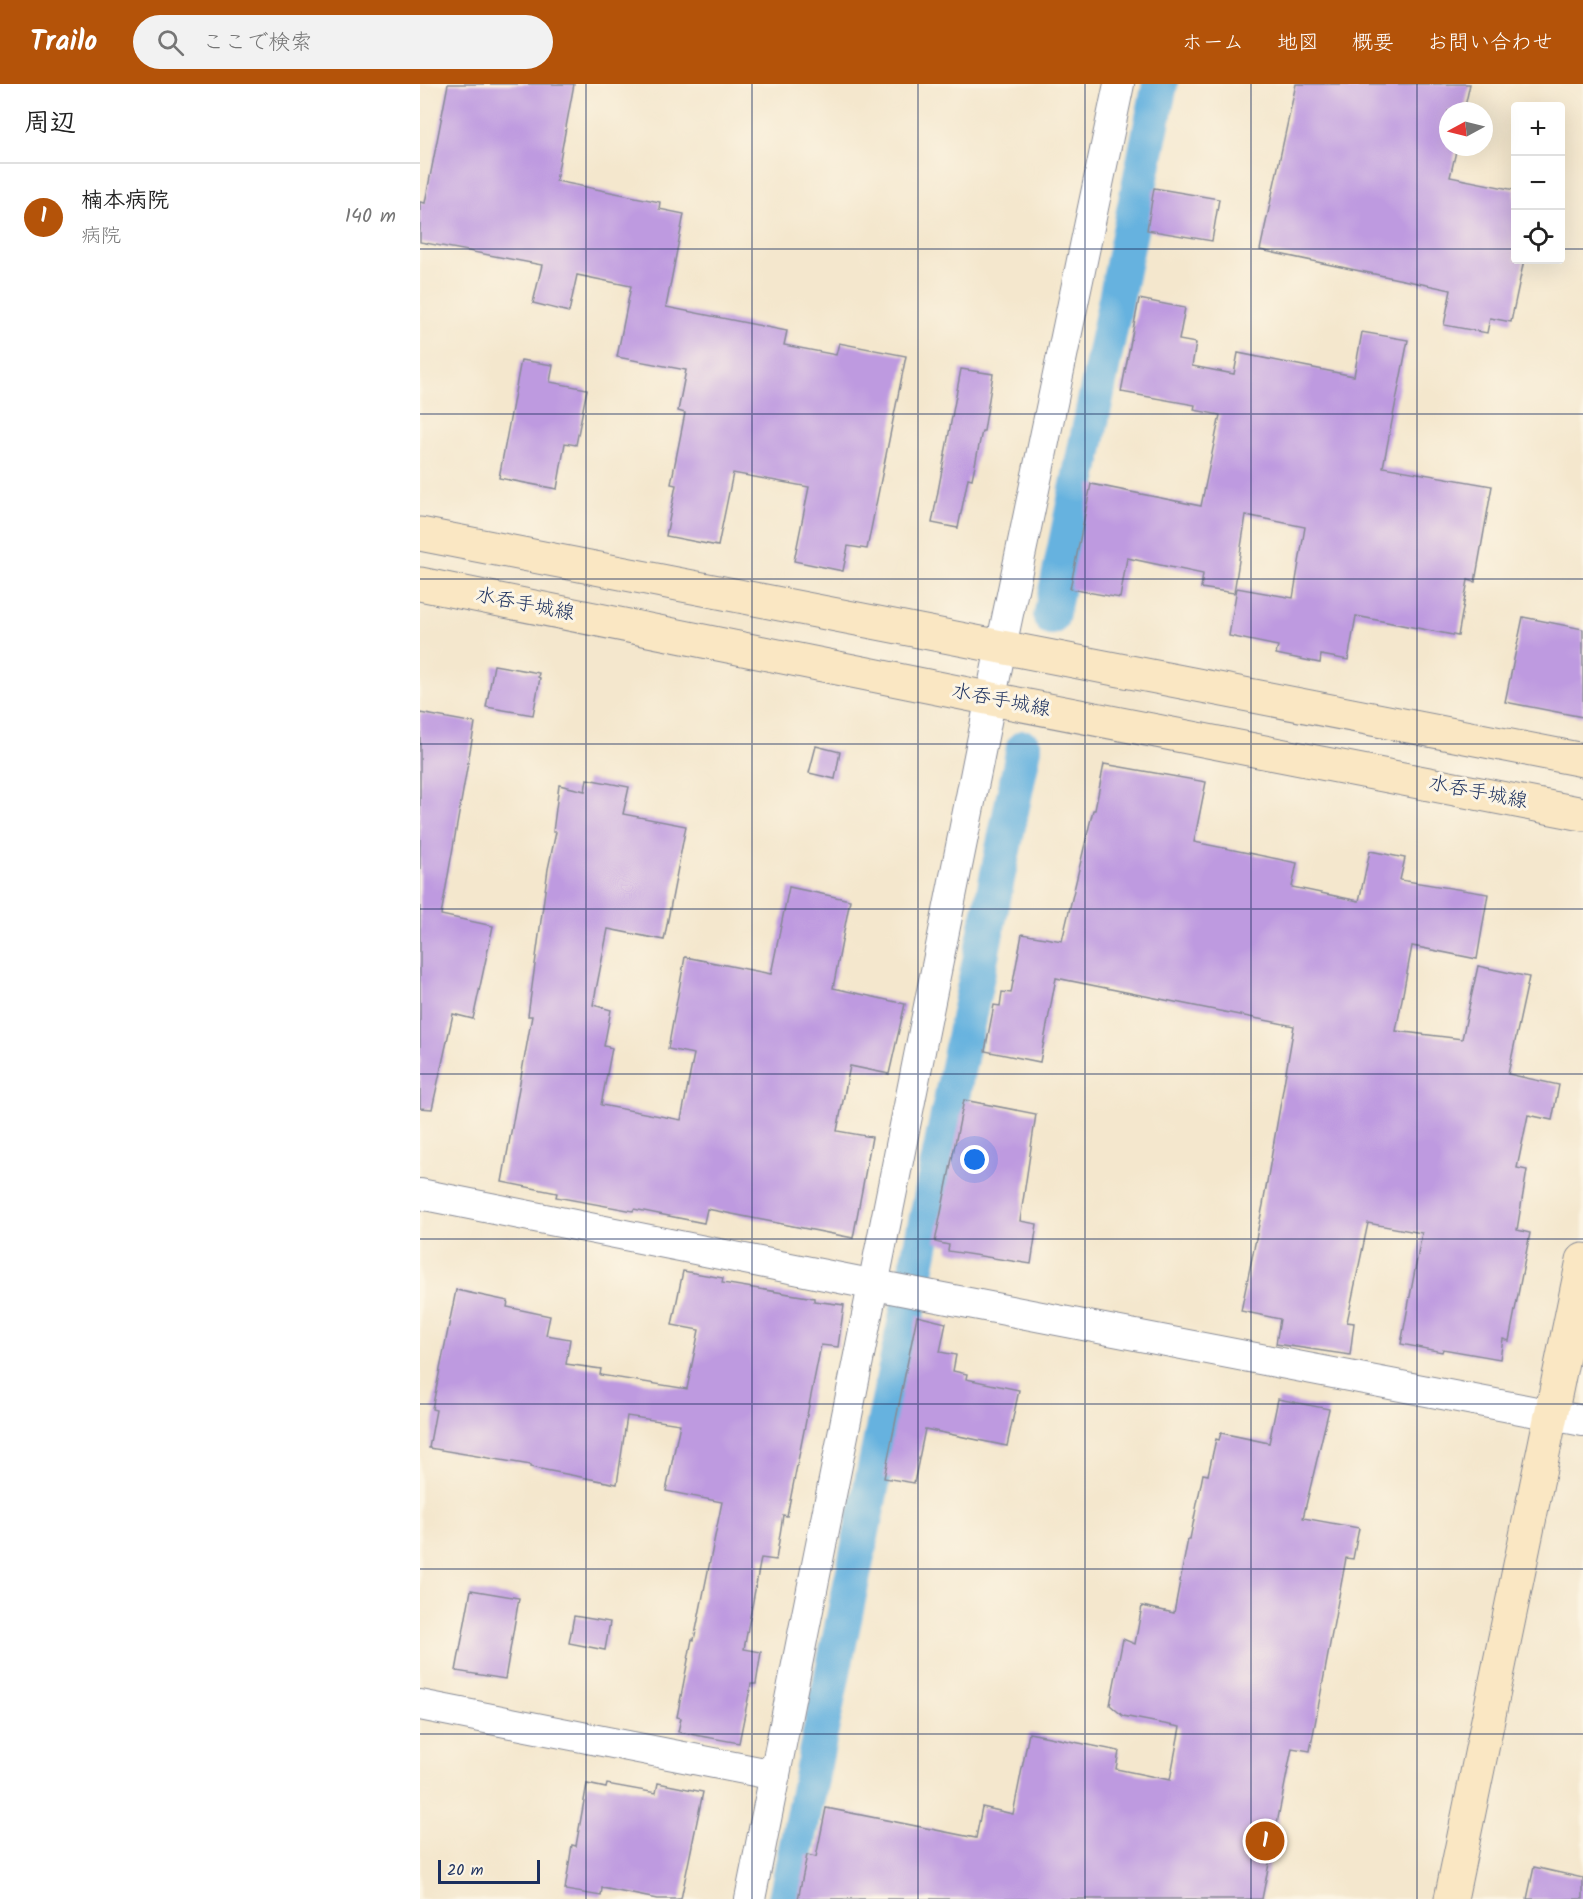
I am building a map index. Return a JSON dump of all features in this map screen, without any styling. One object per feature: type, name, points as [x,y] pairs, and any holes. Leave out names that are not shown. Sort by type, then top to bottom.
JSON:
[{"type":"main road","points":[[420,534],[1583,760]]},
{"type":"main road","name":"水呑手城線","points":[[420,584],[992,699],[1583,814]]},
{"type":"main road","points":[[1451,1899],[1583,1260]]},
{"type":"street","points":[[750,1899],[1002,647],[1119,84]]},
{"type":"street","points":[[420,1194],[874,1285],[1583,1421]]},
{"type":"street","points":[[420,1705],[775,1775]]},
{"type":"building","points":[[448,84],[574,84],[556,181],[660,202],[659,209],[684,214],[666,307],[787,331],[784,345],[836,355],[839,343],[906,356],[867,549],[848,546],[843,571],[794,561],[809,487],[733,473],[718,546],[666,536],[676,485],[671,484],[685,413],[678,411],[686,370],[617,357],[631,286],[577,275],[569,312],[533,303],[542,265],[420,242],[420,202],[425,203]]},
{"type":"building","points":[[1296,84],[1470,84],[1466,102],[1439,102],[1439,156],[1455,156],[1450,177],[1511,189],[1511,264],[1523,264],[1511,322],[1490,318],[1487,333],[1444,325],[1451,290],[1260,250]]},
{"type":"building","points":[[1154,188],[1219,199],[1212,241],[1147,230]]},
{"type":"building","points":[[1139,299],[1185,308],[1179,340],[1196,343],[1192,366],[1234,374],[1238,353],[1354,376],[1362,332],[1408,340],[1383,467],[1492,486],[1475,582],[1468,580],[1458,636],[1356,616],[1348,660],[1321,655],[1320,663],[1276,654],[1278,646],[1229,636],[1237,588],[1293,598],[1305,527],[1246,515],[1234,593],[1201,588],[1203,574],[1127,558],[1120,598],[1070,589],[1091,484],[1201,506],[1220,415],[1194,410],[1195,405],[1121,392]]},
{"type":"building","points":[[521,360],[553,365],[550,382],[587,389],[576,445],[565,443],[557,489],[499,478]]},
{"type":"building","points":[[961,369],[993,374],[984,431],[982,431],[972,479],[968,478],[958,528],[932,523]]},
{"type":"building","points":[[1523,617],[1583,629],[1583,717],[1505,702]]},
{"type":"building","points":[[494,665],[539,673],[533,715],[486,707]]},
{"type":"building","points":[[420,713],[475,723],[441,915],[493,926],[473,1019],[453,1014],[432,1109],[420,1108]]},
{"type":"building","points":[[816,746],[840,752],[835,779],[809,773]]},
{"type":"building","points":[[1104,764],[1206,782],[1194,842],[1297,863],[1292,887],[1359,901],[1370,851],[1405,858],[1400,880],[1488,894],[1477,959],[1412,946],[1396,1031],[1462,1039],[1478,966],[1529,977],[1508,1074],[1559,1085],[1552,1120],[1528,1115],[1517,1168],[1527,1170],[1517,1230],[1530,1233],[1509,1341],[1503,1339],[1500,1359],[1401,1344],[1422,1233],[1368,1223],[1347,1322],[1354,1323],[1350,1355],[1276,1344],[1280,1319],[1241,1311],[1263,1205],[1294,1026],[1056,978],[1040,1062],[985,1051],[994,1005],[1000,1006],[1002,992],[1011,993],[1022,934],[1062,941],[1093,810],[1095,810]]},
{"type":"building","points":[[587,779],[629,787],[623,814],[686,826],[664,940],[608,929],[593,1005],[611,1010],[604,1046],[612,1048],[601,1105],[681,1120],[694,1054],[668,1049],[685,957],[771,974],[789,887],[850,900],[833,988],[905,1004],[889,1074],[850,1066],[837,1131],[872,1137],[853,1238],[707,1209],[704,1223],[556,1197],[557,1193],[502,1182],[532,1016],[528,1016],[548,869],[556,832],[553,832],[559,785],[585,791]]},
{"type":"building","points":[[964,1100],[1036,1114],[1020,1221],[1037,1224],[1031,1264],[948,1251],[949,1245],[935,1242]]},
{"type":"building","points":[[683,1271],[723,1278],[722,1283],[844,1305],[838,1347],[821,1345],[787,1516],[783,1515],[776,1560],[761,1558],[744,1649],[761,1652],[756,1684],[751,1684],[739,1743],[678,1732],[681,1718],[677,1717],[722,1502],[666,1491],[680,1424],[627,1416],[617,1484],[530,1467],[531,1465],[429,1448],[436,1410],[432,1409],[456,1290],[508,1301],[507,1307],[550,1316],[546,1335],[570,1339],[566,1364],[601,1369],[600,1375],[687,1389],[699,1330],[672,1325]]},
{"type":"building","points":[[917,1316],[946,1323],[940,1352],[956,1355],[953,1371],[967,1374],[966,1379],[1019,1390],[1007,1446],[925,1429],[914,1483],[884,1478]]},
{"type":"building","points":[[1278,1399],[1329,1409],[1303,1518],[1359,1528],[1353,1559],[1346,1558],[1310,1751],[1292,1748],[1262,1899],[798,1899],[807,1855],[816,1857],[826,1808],[976,1838],[982,1807],[1013,1814],[1029,1733],[1119,1751],[1116,1769],[1170,1780],[1180,1727],[1123,1716],[1110,1705],[1123,1639],[1135,1644],[1142,1606],[1174,1613],[1203,1474],[1208,1475],[1216,1439],[1219,1440],[1221,1433],[1269,1443]]},
{"type":"building","points":[[471,1590],[519,1598],[505,1679],[456,1671]]},
{"type":"building","points":[[574,1616],[610,1622],[605,1650],[569,1643]]},
{"type":"building","points":[[658,1783],[703,1792],[681,1899],[657,1899],[602,1888],[601,1896],[565,1890],[572,1845],[576,1846],[587,1784],[606,1788],[607,1784],[656,1793]]},
{"type":"building","points":[[1534,1867],[1583,1878],[1583,1899],[1527,1899]]},
{"type":"waterway","points":[[1051,617],[1160,84]]},
{"type":"waterway","points":[[786,1899],[1024,748]]},
{"type":"place","name":"楠本病院","points":[[1265,1841]]}]
